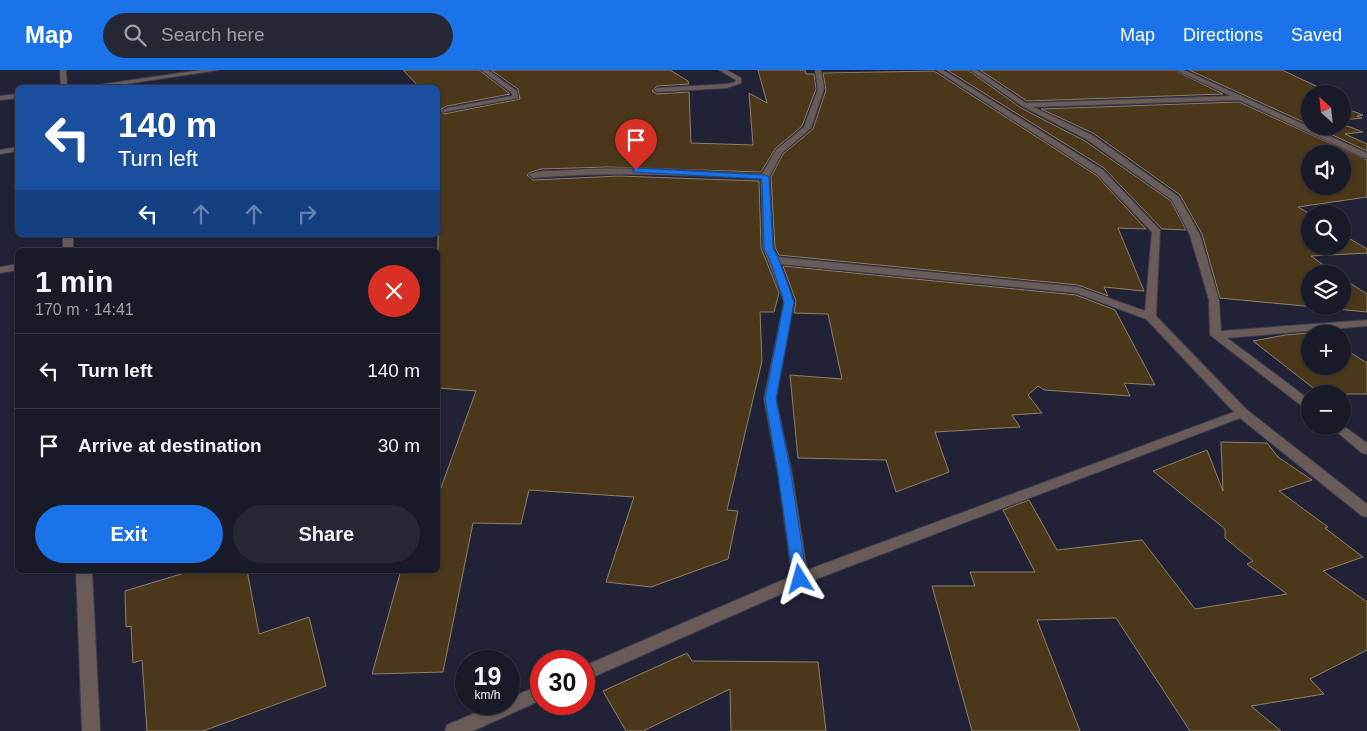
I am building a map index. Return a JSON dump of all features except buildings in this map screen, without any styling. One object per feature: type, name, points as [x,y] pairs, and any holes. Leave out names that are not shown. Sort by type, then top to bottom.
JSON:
[{"type":"street","points":[[63,70],[64,85]]},
{"type":"street","points":[[103,85],[216,70]]},
{"type":"street","points":[[447,110],[516,97],[514,92],[484,70]]},
{"type":"street","points":[[657,90],[727,86],[738,83],[740,80],[722,70]]},
{"type":"street","points":[[800,579],[785,474],[770,399],[789,302],[768,248],[765,177],[779,152],[807,128],[821,89],[818,70]]},
{"type":"street","points":[[939,70],[1100,172],[1158,232],[1150,317]]},
{"type":"street","points":[[973,70],[1024,105],[1090,137],[1176,199],[1196,235],[1214,300],[1216,335],[1301,399]]},
{"type":"street","points":[[1179,70],[1367,156]]},
{"type":"street","points":[[0,98],[15,96]]},
{"type":"street","points":[[1024,105],[1240,98]]},
{"type":"street","points":[[0,152],[15,150]]},
{"type":"street","points":[[533,175],[571,171],[636,170],[765,177]]},
{"type":"street","points":[[774,260],[1078,290],[1150,317],[1242,413],[1367,512]]},
{"type":"street","points":[[0,270],[15,268]]},
{"type":"street","points":[[1216,335],[1367,323]]},
{"type":"street","points":[[595,669],[800,579],[1242,413]]},
{"type":"street","points":[[1348,435],[1367,450]]},
{"type":"street","points":[[84,573],[91,731]]},
{"type":"street","points":[[454,731],[530,697]]},
{"type":"route","points":[[636,170],[765,177],[768,248],[789,302],[770,399],[785,474],[800,579]]}]
